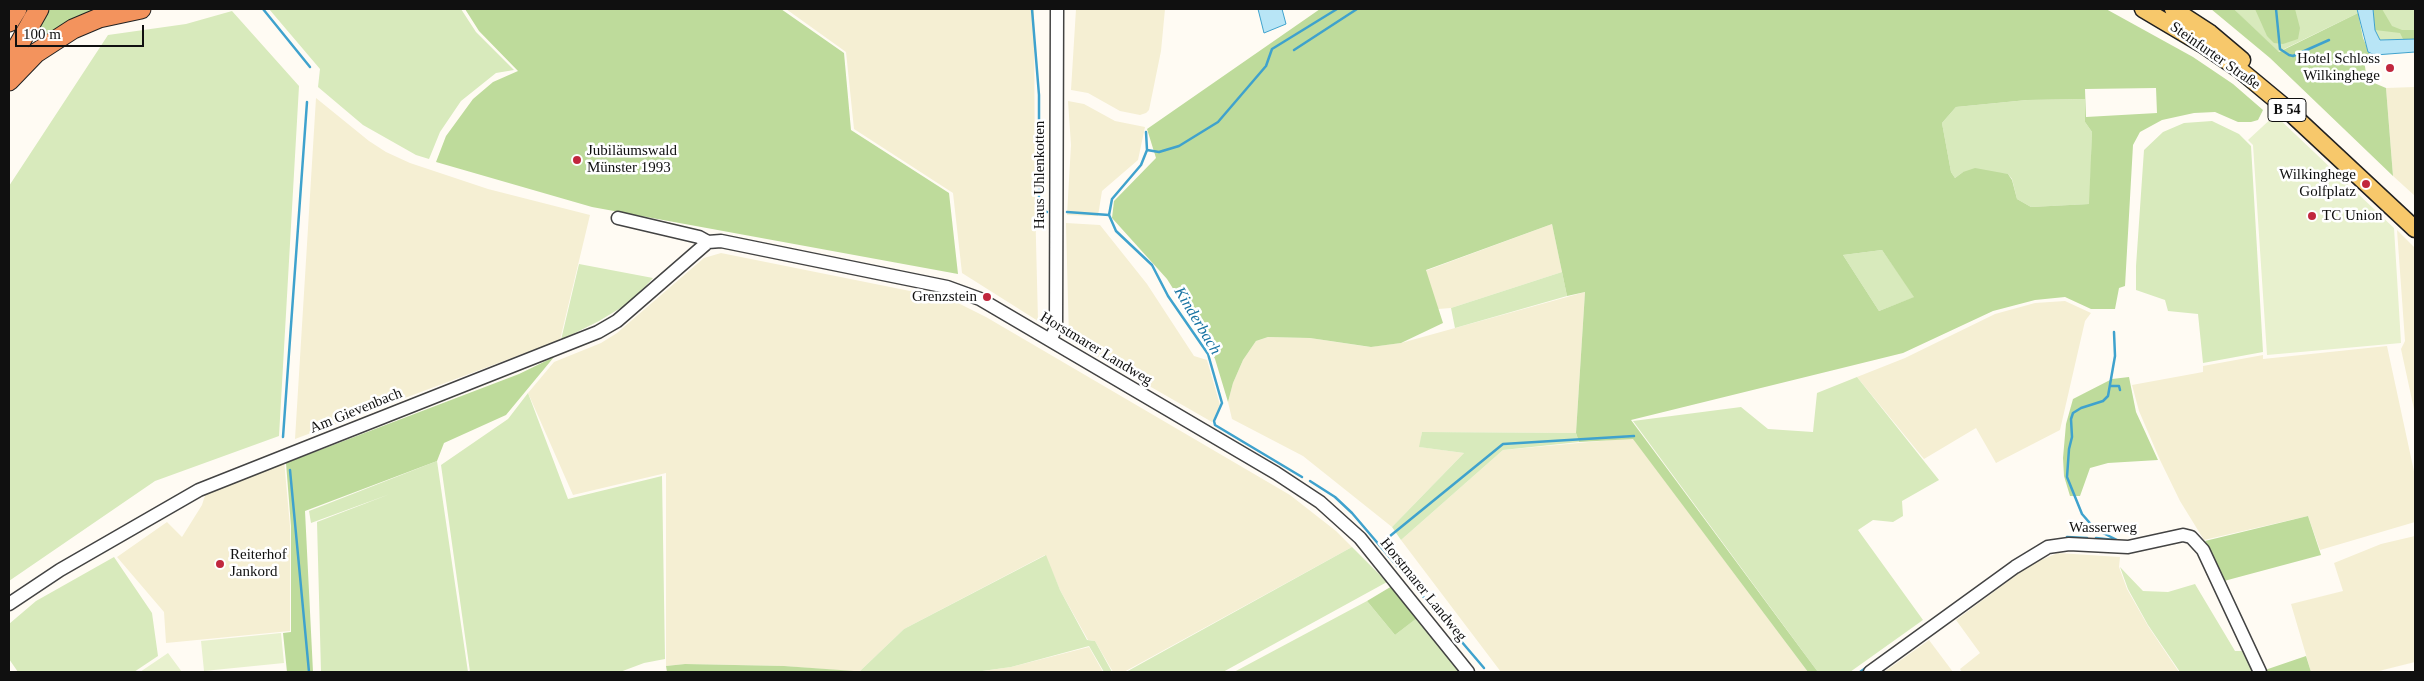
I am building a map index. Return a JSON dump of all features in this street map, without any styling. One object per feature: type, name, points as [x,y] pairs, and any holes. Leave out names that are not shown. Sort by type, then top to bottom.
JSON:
[{"type":"highway","points":[[9,22],[17,9]]},
{"type":"highway","points":[[9,62],[39,9]]},
{"type":"highway","points":[[9,81],[36,53],[73,28],[99,18],[141,9]]},
{"type":"main road","name":"Steinfurter Straße","points":[[2144,9],[2202,44],[2240,70],[2281,104],[2415,230]]},
{"type":"main road","name":"Steinfurter Straße","points":[[2173,9],[2210,33],[2268,81],[2415,214]]},
{"type":"street","name":"Haus Uhlenkotten","points":[[1050,340],[1056,328],[1057,9]]},
{"type":"street","name":"Horstmarer Landweg","points":[[618,218],[699,237],[708,242],[721,241],[947,287],[980,299],[1276,473],[1320,502],[1360,538],[1468,672]]},
{"type":"street","name":"Am Gievenbach","points":[[9,604],[60,570],[199,490],[598,332],[628,312],[708,242]]},
{"type":"street","name":"Wasserweg","points":[[1870,672],[2015,567],[2043,550],[2064,544],[2128,547],[2187,535],[2194,539],[2203,550],[2260,672]]},
{"type":"shaded area","points":[[786,9],[1034,9],[1038,321],[962,273],[953,193],[854,129],[846,52]]},
{"type":"shaded area","points":[[1076,9],[1165,9],[1161,51],[1149,110],[1146,113],[1140,115],[1120,111],[1088,93],[1071,90]]},
{"type":"shaded area","points":[[2415,87],[2415,196],[2393,176],[2386,88]]},
{"type":"shaded area","points":[[316,98],[369,141],[386,152],[410,163],[488,189],[590,215],[560,340],[295,439]]},
{"type":"shaded area","points":[[1068,101],[1084,104],[1115,121],[1145,127],[1138,160],[1102,191],[1098,216],[1067,215],[1071,145]]},
{"type":"shaded area","points":[[1066,223],[1100,225],[1147,284],[1194,356],[1207,360],[1220,405],[1212,422],[1069,340]]},
{"type":"shaded area","points":[[1552,224],[1562,272],[1451,308],[1438,309],[1425,271]]},
{"type":"shaded area","points":[[2397,230],[2415,248],[2415,414],[2401,349],[2405,341]]},
{"type":"shaded area","points":[[721,253],[925,294],[958,303],[986,317],[1290,495],[1336,531],[1352,547],[1124,672],[1113,672],[1095,641],[1088,640],[1060,590],[1045,555],[904,629],[859,672],[784,666],[685,664],[666,666],[666,473],[573,495],[528,393],[554,362],[601,343],[617,333],[704,258]]},
{"type":"shaded area","points":[[1585,292],[1576,433],[1422,432],[1420,447],[1464,453],[1392,527],[1303,456],[1232,419],[1228,402],[1233,383],[1243,360],[1256,341],[1268,337],[1310,338],[1370,347],[1401,343]]},
{"type":"shaded area","points":[[2065,301],[2091,313],[2085,321],[2060,430],[1996,463],[1976,428],[1924,459],[1857,377],[1905,358],[1995,314],[2035,303]]},
{"type":"shaded area","points":[[2387,346],[2415,476],[2415,522],[2320,550],[2308,516],[2204,540],[2180,501],[2160,460],[2139,411],[2132,385],[2203,372],[2203,366],[2263,355],[2263,359]]},
{"type":"shaded area","points":[[1633,438],[1808,672],[1501,672],[1401,540],[1503,450]]},
{"type":"shaded area","points":[[284,460],[290,526],[290,631],[166,643],[164,612],[117,557],[167,522],[182,537],[202,505],[207,489]]},
{"type":"shaded area","points":[[2415,536],[2415,662],[2375,672],[2311,672],[2291,604],[2343,591],[2334,563],[2381,544]]},
{"type":"shaded area","points":[[2058,553],[2120,557],[2119,567],[2127,589],[2148,626],[2179,672],[1962,672],[1960,669],[1980,653],[1956,620],[2031,564]]},
{"type":"shaded area","points":[[1929,640],[1953,672],[1884,672]]},
{"type":"shaded area","points":[[1089,647],[1103,672],[975,672],[1011,667]]},
{"type":"green space","points":[[45,9],[120,9],[45,41],[38,30]]},
{"type":"green space","points":[[269,9],[461,9],[476,32],[514,70],[496,73],[461,101],[440,132],[429,159],[416,155],[363,125],[318,87],[320,69]]},
{"type":"green space","points":[[465,9],[781,9],[844,53],[851,130],[949,193],[958,274],[592,207],[436,162],[446,136],[473,99],[493,82],[518,71],[479,31]]},
{"type":"green space","points":[[1320,9],[2106,9],[2193,57],[2233,84],[2263,110],[2258,120],[2251,122],[2238,122],[2215,112],[2194,113],[2162,120],[2140,132],[2133,145],[2125,286],[2119,288],[2115,309],[2091,309],[2065,297],[2035,300],[1993,311],[1903,353],[1631,420],[1818,672],[1808,672],[1633,439],[1579,442],[1576,433],[1585,292],[1567,296],[1552,224],[1426,270],[1443,323],[1401,343],[1371,347],[1310,338],[1268,337],[1256,341],[1243,360],[1233,383],[1228,402],[1215,359],[1206,341],[1167,279],[1112,218],[1114,201],[1156,158],[1147,129]],"holes":[[[2156,88],[2157,113],[2086,117],[2085,89]],[[2085,99],[2085,122],[2092,132],[2089,204],[2031,207],[2017,199],[2012,180],[2008,174],[1975,168],[1963,172],[1955,178],[1951,172],[1942,123],[1956,107],[2027,100]],[[1882,250],[1914,297],[1879,311],[1843,255]]]},
{"type":"green space","points":[[2211,9],[2234,9],[2279,52],[2358,13],[2363,38],[2372,59],[2364,60],[2367,80],[2386,88],[2393,176],[2270,58]]},
{"type":"green space","points":[[2234,9],[2357,9],[2358,13],[2278,52]]},
{"type":"green space","points":[[2255,9],[2295,9],[2300,28],[2298,39],[2283,44],[2274,43],[2267,36]]},
{"type":"green space","points":[[2373,9],[2415,9],[2415,39],[2380,40],[2375,30]]},
{"type":"green space","points":[[2373,9],[2382,9],[2392,26],[2402,30],[2415,30],[2415,39],[2403,39],[2400,33],[2375,30]]},
{"type":"green space","points":[[232,11],[299,86],[279,436],[155,481],[9,581],[9,186],[108,35],[186,24]]},
{"type":"green space","points":[[2085,99],[2085,122],[2092,132],[2090,204],[2031,207],[2017,199],[2012,179],[2008,174],[1963,172],[1955,178],[1951,172],[1942,123],[1956,107],[2027,100]]},
{"type":"green space","points":[[2275,115],[2394,228],[2401,343],[2267,355],[2253,145],[2248,140]]},
{"type":"green space","points":[[2212,121],[2239,134],[2251,146],[2263,352],[2203,363],[2198,314],[2168,311],[2165,300],[2136,290],[2136,266],[2144,150],[2163,132],[2184,123]]},
{"type":"green space","points":[[1882,250],[1915,297],[1879,311],[1843,255]]},
{"type":"green space","points":[[579,264],[653,278],[632,301],[599,321],[561,340]]},
{"type":"green space","points":[[1562,272],[1567,296],[1455,328],[1451,308]]},
{"type":"green space","points":[[554,357],[506,415],[444,443],[437,461],[305,511],[313,672],[287,672],[283,633],[291,632],[291,526],[286,463],[519,374]]},
{"type":"green space","points":[[1857,377],[1939,480],[1902,501],[1903,516],[1893,522],[1873,520],[1858,530],[1923,620],[1850,672],[1818,672],[1633,421],[1741,407],[1768,429],[1813,432],[1817,393]]},
{"type":"green space","points":[[2129,377],[2136,412],[2158,460],[2108,463],[2090,468],[2080,496],[2070,496],[2064,476],[2063,458],[2066,424],[2073,399],[2112,379]]},
{"type":"green space","points":[[528,393],[568,499],[662,476],[665,659],[644,663],[620,672],[470,672],[441,465],[508,419]]},
{"type":"green space","points":[[1422,432],[1576,433],[1579,442],[1503,450],[1401,540],[1392,527],[1464,453],[1419,447]]},
{"type":"green space","points":[[437,461],[468,672],[321,672],[317,522],[390,494],[311,523],[309,511]]},
{"type":"green space","points":[[2308,516],[2321,555],[2224,581],[2205,541]]},
{"type":"green space","points":[[1352,547],[1387,582],[1223,672],[1126,672]]},
{"type":"green space","points":[[1046,555],[1060,590],[1087,640],[1095,641],[1112,672],[1104,672],[1089,646],[1011,667],[975,672],[859,672],[904,629]]},
{"type":"green space","points":[[114,557],[152,613],[158,656],[134,672],[18,672],[9,659],[9,624],[36,601]]},
{"type":"green space","points":[[2120,567],[2143,591],[2168,592],[2195,584],[2235,651],[2242,651],[2253,672],[2180,672],[2148,625],[2128,589]]},
{"type":"green space","points":[[1392,586],[1417,618],[1395,635],[1367,601]]},
{"type":"green space","points":[[1367,601],[1395,635],[1418,617],[1461,672],[1234,672]]},
{"type":"green space","points":[[281,633],[284,663],[204,671],[201,641]]},
{"type":"green space","points":[[168,653],[182,672],[140,672]]},
{"type":"green space","points":[[2306,656],[2311,672],[2266,672],[2265,670]]},
{"type":"green space","points":[[685,664],[784,666],[868,672],[667,672],[666,666]]},
{"type":"water","points":[[1258,9],[1282,9],[1286,24],[1264,33]]},
{"type":"water","points":[[2357,9],[2373,9],[2375,30],[2380,40],[2415,39],[2415,52],[2375,55],[2368,52]]},
{"type":"waterway","points":[[263,9],[310,67]]},
{"type":"waterway","name":"Kinderbach","points":[[1032,9],[1039,95],[1039,205],[1041,211],[1047,212]]},
{"type":"waterway","points":[[1147,150],[1159,152],[1179,146],[1218,122],[1266,66],[1272,49],[1337,9]]},
{"type":"waterway","points":[[1294,50],[1357,9]]},
{"type":"waterway","points":[[2276,9],[2280,49],[2289,55],[2293,56],[2329,40]]},
{"type":"waterway","points":[[283,437],[307,102]]},
{"type":"waterway","points":[[1109,215],[1112,199],[1141,165],[1147,150],[1146,132]]},
{"type":"waterway","name":"Kinderbach","points":[[1067,212],[1109,215],[1116,231],[1152,265],[1168,296],[1208,354],[1222,403],[1214,421],[1215,425],[1302,477]]},
{"type":"waterway","points":[[2114,332],[2115,356],[2108,396],[2103,401],[2081,408],[2073,413],[2071,419],[2072,437],[2067,477],[2082,514],[2095,529],[2119,541]]},
{"type":"waterway","points":[[2110,386],[2119,386],[2120,390]]},
{"type":"waterway","points":[[1379,545],[1503,444],[1634,436]]},
{"type":"waterway","points":[[290,470],[309,672]]},
{"type":"waterway","name":"Kinderbach","points":[[1310,481],[1335,497],[1352,513],[1484,668]]},
{"type":"waterway","points":[[2067,537],[2087,538]]},
{"type":"waterway","points":[[2096,538],[2114,540]]},
{"type":"waterway","points":[[1860,672],[1867,667]]},
{"type":"place","name":"Hotel Schloss Wilkinghege","points":[[2390,68]]},
{"type":"place","name":"Jubiläumswald Münster 1993","points":[[577,160]]},
{"type":"place","name":"Wilkinghege Golfplatz","points":[[2366,184]]},
{"type":"place","name":"TC Union","points":[[2312,216]]},
{"type":"place","name":"Grenzstein","points":[[987,297]]},
{"type":"place","name":"Reiterhof Jankord","points":[[220,564]]}]
